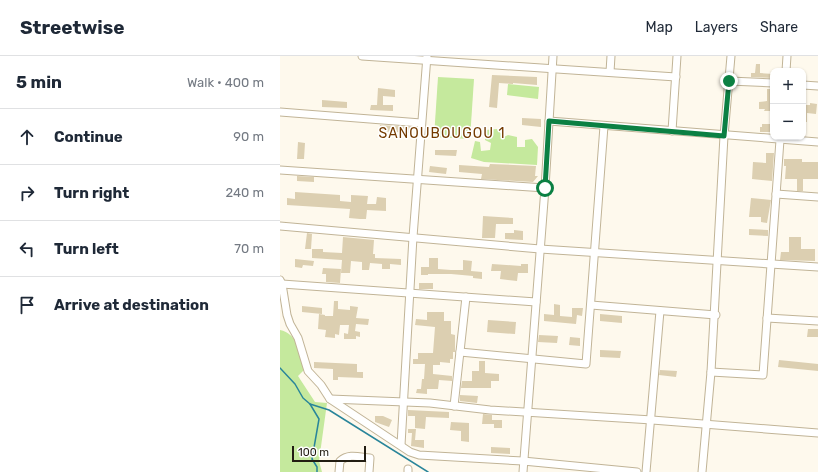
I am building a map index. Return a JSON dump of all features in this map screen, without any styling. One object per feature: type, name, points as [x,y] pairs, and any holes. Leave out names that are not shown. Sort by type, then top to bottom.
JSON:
[{"type":"street","points":[[362,56],[426,58],[676,77]]},
{"type":"street","points":[[523,472],[545,188],[553,56]]},
{"type":"street","points":[[610,72],[611,56]]},
{"type":"street","points":[[672,132],[677,56]]},
{"type":"street","points":[[702,472],[715,315],[724,136],[731,56]]},
{"type":"street","points":[[786,68],[787,56]]},
{"type":"street","points":[[401,445],[409,292],[426,58]]},
{"type":"street","points":[[729,81],[770,83]]},
{"type":"street","points":[[806,85],[818,86]]},
{"type":"street","points":[[280,112],[421,123]]},
{"type":"street","points":[[549,121],[770,139]]},
{"type":"street","points":[[460,352],[586,364],[604,126]]},
{"type":"street","points":[[711,372],[763,376],[780,140],[818,142]]},
{"type":"street","points":[[280,170],[545,188]]},
{"type":"street","points":[[776,194],[818,197]]},
{"type":"street","points":[[280,226],[540,249],[818,267]]},
{"type":"street","points":[[536,302],[281,282],[287,315],[298,338],[308,370],[321,385],[330,399],[410,452],[419,455],[523,461],[637,472]]},
{"type":"street","points":[[454,406],[466,297]]},
{"type":"street","points":[[591,305],[715,315]]},
{"type":"street","points":[[646,472],[660,311]]},
{"type":"street","points":[[767,318],[818,321]]},
{"type":"street","points":[[330,399],[403,401],[527,413],[650,419],[818,433]]},
{"type":"street","points":[[339,472],[340,461],[344,457],[350,456],[370,458],[370,472]]},
{"type":"green space","points":[[438,77],[474,79],[470,139],[434,137]]},
{"type":"green space","points":[[508,84],[539,87],[538,99],[507,95]]},
{"type":"green space","points":[[497,129],[504,137],[508,135],[517,137],[517,147],[525,147],[525,140],[532,139],[538,147],[537,165],[484,162],[471,158],[475,141],[480,142],[481,151],[490,150],[491,143],[485,140],[485,130]]},
{"type":"green space","points":[[280,330],[291,335],[298,345],[306,368],[298,376],[315,402],[327,403],[319,461],[322,472],[280,472]]},
{"type":"building","points":[[756,64],[760,64],[760,73],[770,74],[770,78],[751,77],[751,73],[755,73]]},
{"type":"building","points":[[492,75],[537,77],[537,85],[499,83],[497,108],[489,107]]},
{"type":"building","points":[[378,88],[395,90],[395,97],[383,96],[383,105],[393,105],[393,111],[370,110],[371,105],[377,105]]},
{"type":"building","points":[[767,89],[770,89],[770,111],[759,109],[759,102],[767,101]]},
{"type":"building","points":[[322,100],[347,102],[347,108],[322,107]]},
{"type":"building","points":[[810,103],[817,104],[816,114],[807,113],[806,122],[806,105],[810,105]]},
{"type":"building","points":[[522,118],[541,119],[541,127],[522,125]]},
{"type":"building","points":[[762,124],[770,124],[770,132],[760,132],[760,127],[762,127]]},
{"type":"building","points":[[380,125],[411,127],[411,133],[379,131]]},
{"type":"building","points":[[298,142],[305,143],[304,159],[297,159]]},
{"type":"building","points":[[435,150],[457,150],[456,156],[435,155]]},
{"type":"building","points":[[766,153],[774,153],[772,181],[752,179],[753,162],[766,163]]},
{"type":"building","points":[[784,159],[802,159],[802,162],[818,162],[818,179],[803,179],[803,191],[797,191],[797,179],[785,179],[786,166],[784,166]]},
{"type":"building","points":[[490,164],[536,166],[535,176],[538,176],[533,182],[481,179],[482,174],[459,172],[459,165],[489,167]]},
{"type":"building","points":[[430,166],[447,168],[446,174],[429,172]]},
{"type":"building","points":[[297,176],[314,177],[314,182],[297,181]]},
{"type":"building","points":[[295,192],[340,195],[340,201],[351,202],[351,195],[368,196],[367,204],[376,204],[377,197],[386,198],[386,211],[367,210],[366,219],[360,219],[349,218],[350,209],[287,205],[287,198],[295,199]]},
{"type":"building","points":[[751,198],[771,200],[767,223],[761,222],[761,217],[749,217]]},
{"type":"building","points":[[483,216],[513,218],[513,224],[496,224],[495,238],[482,238]]},
{"type":"building","points":[[749,229],[768,230],[768,236],[749,235]]},
{"type":"building","points":[[514,230],[523,231],[523,240],[505,239],[505,233],[514,233]]},
{"type":"building","points":[[307,233],[312,234],[311,249],[305,249]]},
{"type":"building","points":[[343,237],[374,240],[373,254],[375,254],[375,258],[401,259],[401,265],[390,264],[390,269],[382,269],[382,264],[370,263],[369,270],[362,270],[362,262],[351,261],[350,273],[341,273],[342,260],[312,258],[312,249],[323,249],[323,252],[342,253]]},
{"type":"building","points":[[789,237],[801,237],[801,249],[815,249],[815,261],[780,260],[781,252],[789,252]]},
{"type":"building","points":[[429,258],[438,258],[438,269],[451,270],[463,270],[463,260],[472,261],[471,271],[482,272],[482,279],[473,278],[473,276],[451,274],[421,275],[421,267],[429,267]]},
{"type":"building","points":[[295,259],[314,261],[313,266],[303,265],[302,268],[295,267]]},
{"type":"building","points":[[492,264],[521,266],[521,264],[528,264],[528,273],[518,273],[517,281],[500,279],[501,271],[491,271]]},
{"type":"building","points":[[323,268],[341,269],[340,283],[326,282],[326,274],[322,274]]},
{"type":"building","points":[[419,283],[433,283],[433,289],[419,289]]},
{"type":"building","points":[[334,301],[338,301],[338,309],[350,310],[350,306],[358,307],[356,318],[369,319],[368,325],[356,324],[355,331],[360,332],[360,337],[356,336],[356,339],[344,339],[344,333],[348,334],[349,325],[340,325],[339,335],[335,334],[335,338],[325,337],[326,330],[318,329],[319,314],[333,316]]},
{"type":"building","points":[[554,304],[560,305],[560,316],[572,317],[572,308],[583,308],[582,316],[577,315],[576,324],[544,321],[544,314],[554,315]]},
{"type":"building","points":[[302,306],[322,308],[322,314],[302,312]]},
{"type":"building","points":[[427,312],[444,312],[444,321],[451,321],[451,334],[455,335],[455,352],[453,352],[453,359],[450,359],[450,363],[440,362],[440,365],[433,365],[433,374],[452,376],[452,381],[439,380],[438,389],[427,389],[427,394],[416,393],[417,389],[421,389],[422,379],[424,379],[425,364],[413,364],[413,359],[418,359],[418,353],[433,353],[435,327],[415,325],[416,319],[427,320]]},
{"type":"building","points":[[600,314],[622,316],[622,323],[600,321]]},
{"type":"building","points":[[488,320],[516,322],[515,334],[487,332]]},
{"type":"building","points":[[808,329],[818,329],[818,337],[807,337]]},
{"type":"building","points":[[539,335],[558,336],[557,343],[538,342]]},
{"type":"building","points":[[570,337],[580,338],[580,346],[569,345]]},
{"type":"building","points":[[600,350],[621,351],[620,358],[600,357]]},
{"type":"building","points":[[779,360],[818,364],[818,371],[778,367]]},
{"type":"building","points":[[479,361],[485,361],[485,373],[499,374],[499,381],[491,381],[491,388],[461,388],[462,381],[472,381],[472,371],[479,371]]},
{"type":"building","points":[[314,362],[357,364],[357,372],[363,372],[363,378],[338,377],[338,380],[333,380],[333,369],[314,368]]},
{"type":"building","points":[[660,370],[677,371],[676,377],[659,375]]},
{"type":"building","points":[[460,395],[478,396],[477,403],[460,401]]},
{"type":"building","points":[[408,410],[449,412],[449,418],[426,417],[425,429],[415,428],[415,416],[408,416]]},
{"type":"building","points":[[483,414],[492,415],[492,420],[502,420],[502,428],[494,428],[494,424],[482,424]]},
{"type":"building","points":[[375,416],[383,416],[392,420],[389,427],[375,422]]},
{"type":"building","points":[[451,422],[469,423],[469,442],[461,441],[461,431],[450,430]]},
{"type":"building","points":[[408,429],[416,429],[415,440],[424,440],[424,448],[411,446],[412,433],[408,433]]},
{"type":"building","points":[[491,447],[510,448],[510,454],[491,453]]},
{"type":"waterway","points":[[280,368],[295,384],[303,398],[310,404],[319,419],[312,459],[317,467],[317,472]]},
{"type":"waterway","points":[[310,404],[329,410],[428,472]]},
{"type":"district","name":"SANOUBOUGOU 1","points":[[442,133]]},
{"type":"route","points":[[545,188],[549,121],[724,136],[729,81]]}]
